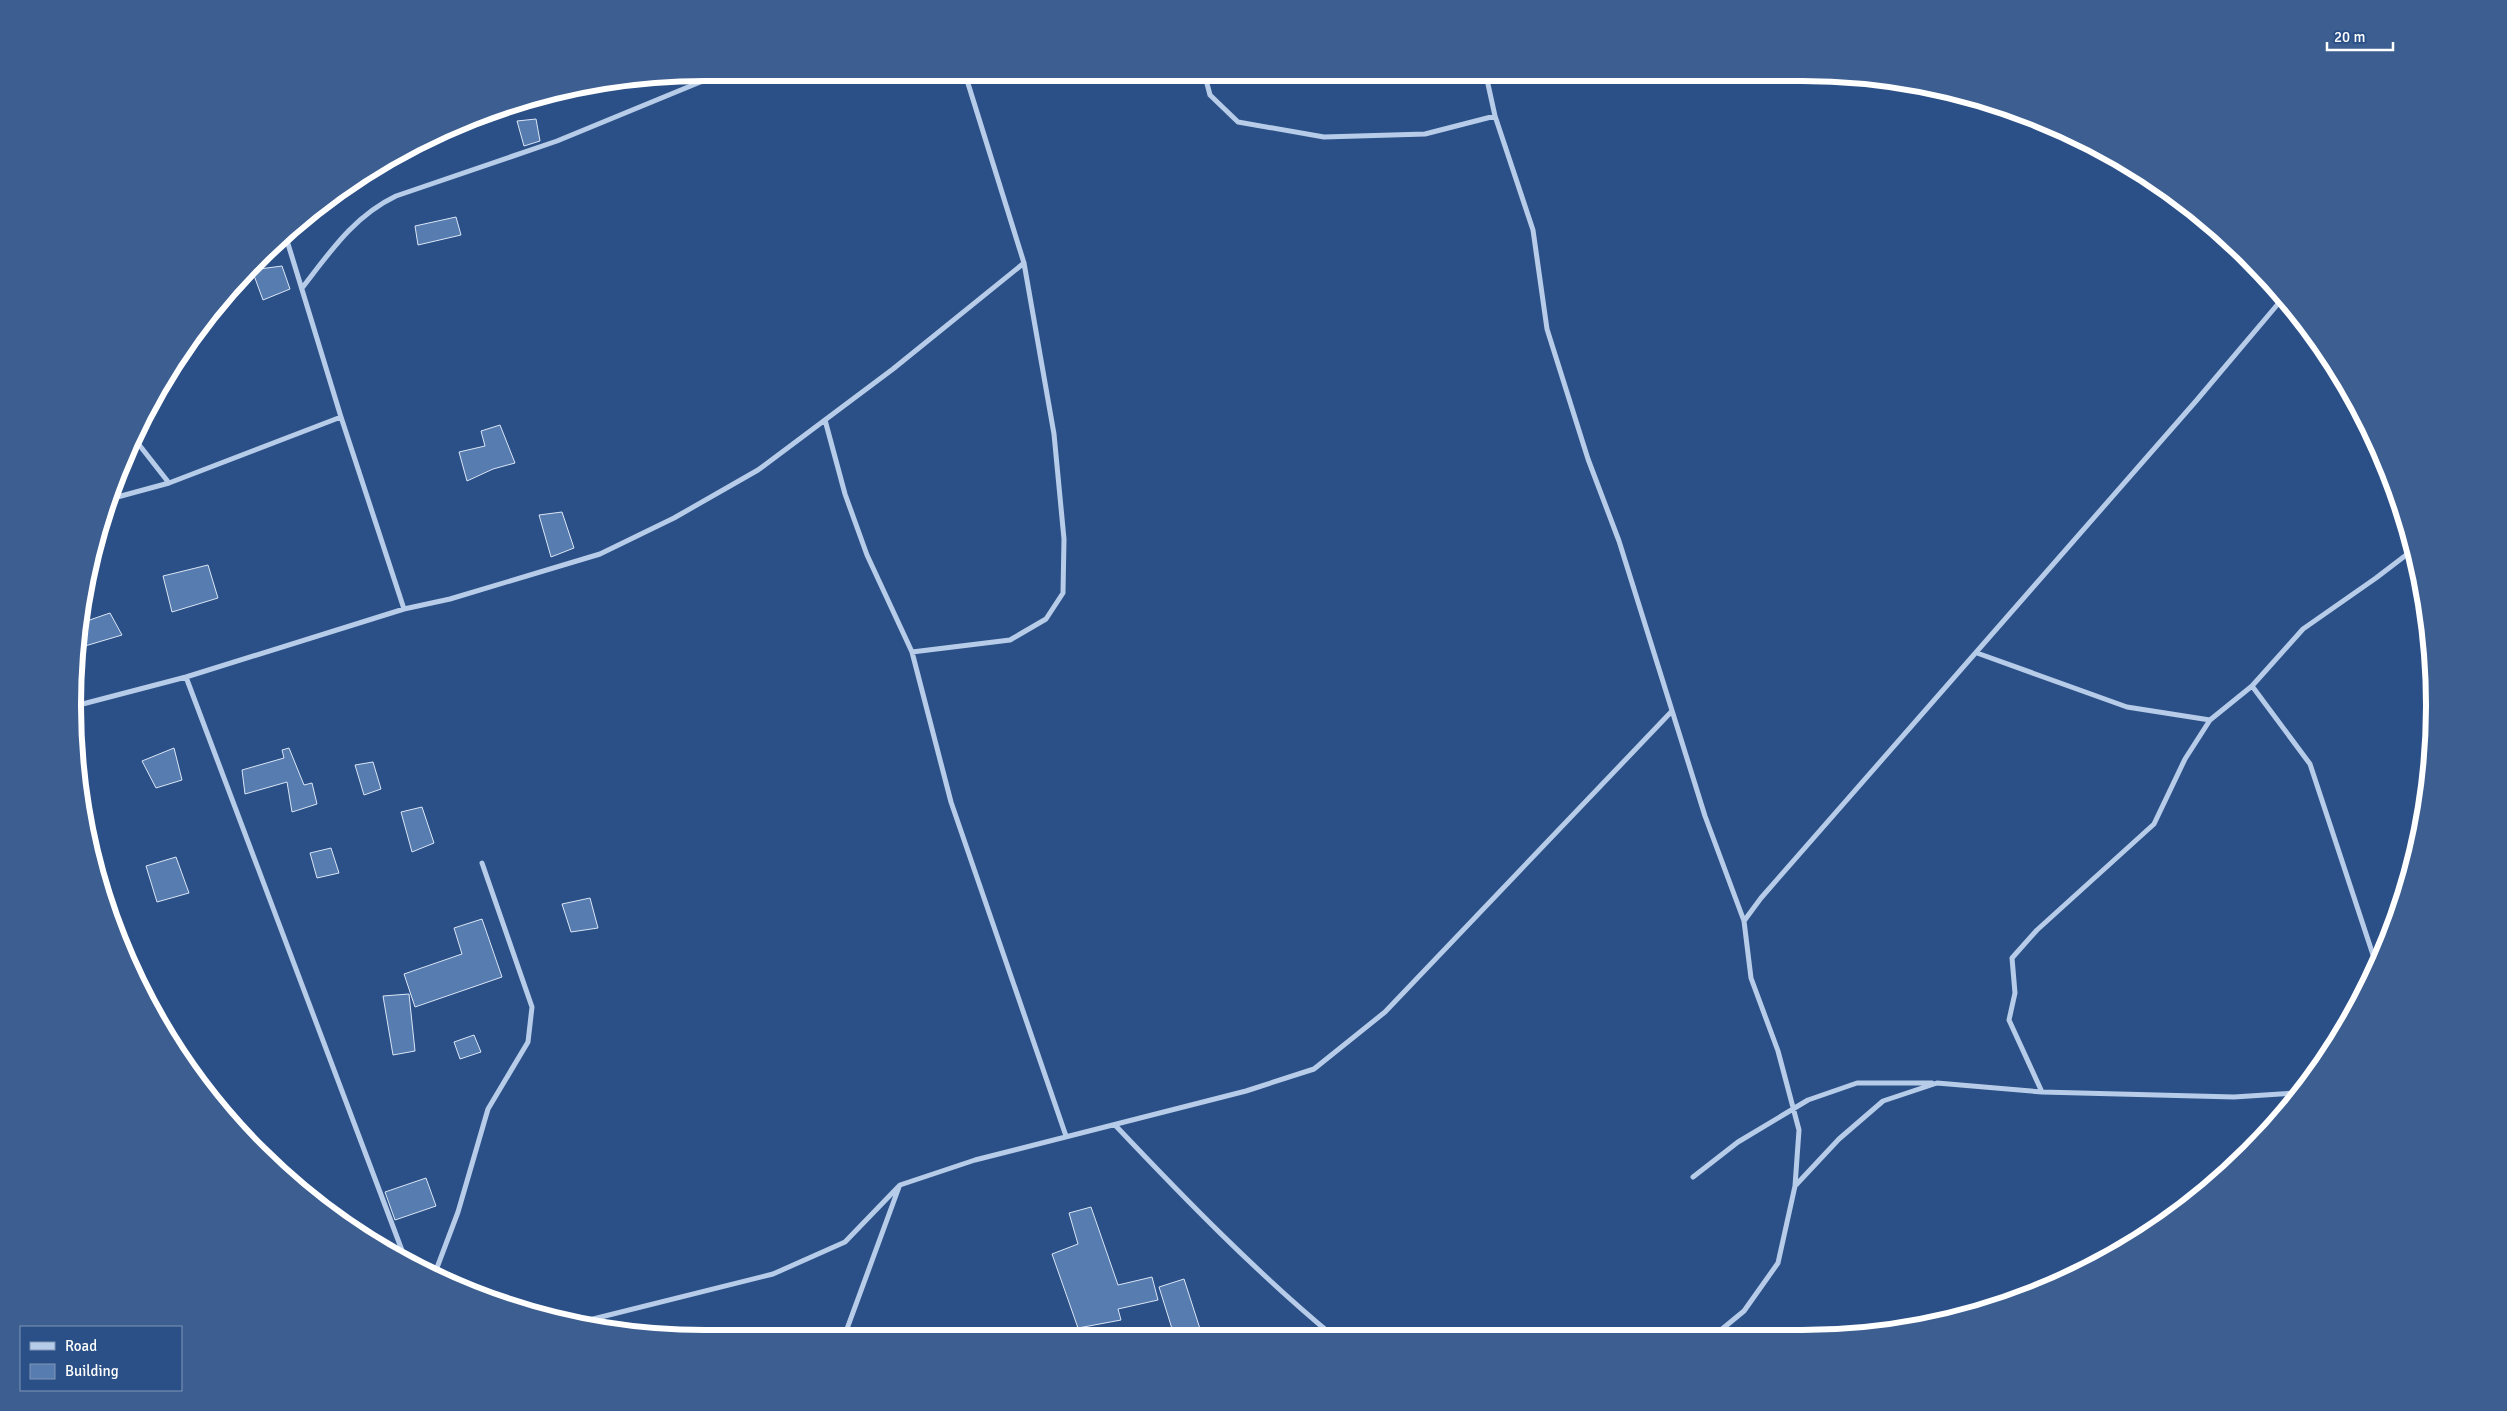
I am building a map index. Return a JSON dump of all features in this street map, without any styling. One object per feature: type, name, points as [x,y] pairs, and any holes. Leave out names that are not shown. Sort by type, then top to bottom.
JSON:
[{"type":"street","points":[[302,288],[342,235],[376,206],[396,196],[557,141],[702,81]]},
{"type":"street","points":[[912,652],[1010,640],[1046,619],[1063,593],[1064,539],[1054,434],[1024,263],[967,81]]},
{"type":"street","points":[[1206,81],[1210,95],[1238,122],[1324,137],[1425,134],[1495,116]]},
{"type":"street","points":[[1487,81],[1495,116],[1533,230],[1547,329],[1588,459],[1619,541],[1705,816],[1744,921],[1751,978],[1778,1052],[1799,1130],[1795,1186],[1778,1263],[1744,1311],[1721,1330]]},
{"type":"street","points":[[288,242],[341,417],[404,609]]},
{"type":"street","points":[[81,704],[186,677],[404,609],[450,599],[600,554],[674,518],[758,470],[893,369],[1024,263]]},
{"type":"street","points":[[1744,921],[1761,898],[1977,653],[2279,303]]},
{"type":"street","points":[[117,497],[169,483],[341,417]]},
{"type":"street","points":[[824,420],[867,555],[912,652],[951,802],[1066,1136]]},
{"type":"street","points":[[139,445],[169,483]]},
{"type":"street","points":[[2042,1092],[2009,1020],[2015,993],[2012,958],[2037,930],[2154,824],[2185,759],[2210,720],[2252,686],[2304,629],[2407,555]]},
{"type":"street","points":[[1977,653],[2126,707],[2210,720]]},
{"type":"street","points":[[186,677],[403,1251]]},
{"type":"street","points":[[2252,686],[2310,764],[2373,955]]},
{"type":"street","points":[[593,1319],[773,1274],[845,1242],[900,1184],[975,1160],[1246,1091],[1314,1069],[1384,1012],[1672,711]]},
{"type":"street","points":[[437,1268],[458,1212],[488,1109],[528,1042],[532,1007],[482,863]]},
{"type":"street","points":[[1693,1177],[1738,1142],[1808,1100],[1857,1083],[1937,1083],[2042,1092],[2234,1097],[2291,1093]]},
{"type":"street","points":[[1795,1186],[1839,1139],[1883,1101],[1937,1083]]},
{"type":"street","points":[[1115,1125],[1240,1252],[1326,1330]]},
{"type":"street","points":[[847,1330],[900,1184]]},
{"type":"building","points":[[536,119],[540,141],[524,146],[517,121]]},
{"type":"building","points":[[456,217],[461,235],[418,245],[415,226]]},
{"type":"building","points":[[282,266],[290,289],[263,300],[254,275],[259,269]]},
{"type":"building","points":[[500,425],[515,463],[493,469],[467,481],[459,452],[485,446],[481,431]]},
{"type":"building","points":[[562,512],[574,548],[551,557],[539,515]]},
{"type":"building","points":[[208,565],[218,598],[172,612],[163,576]]},
{"type":"building","points":[[110,613],[122,635],[85,646],[87,621]]},
{"type":"building","points":[[174,748],[182,780],[156,788],[142,761]]},
{"type":"building","points":[[289,748],[304,785],[312,783],[317,804],[292,812],[287,782],[245,794],[242,770],[284,758],[282,750]]},
{"type":"building","points":[[373,762],[381,789],[364,795],[355,765]]},
{"type":"building","points":[[422,807],[434,843],[412,852],[401,812]]},
{"type":"building","points":[[331,848],[339,873],[317,878],[310,853]]},
{"type":"building","points":[[176,857],[189,893],[157,902],[146,866]]},
{"type":"building","points":[[590,898],[598,928],[571,932],[562,904]]},
{"type":"building","points":[[482,919],[502,977],[415,1007],[404,974],[462,954],[454,928]]},
{"type":"building","points":[[409,994],[415,1051],[393,1055],[383,996]]},
{"type":"building","points":[[474,1035],[481,1052],[460,1059],[454,1042]]},
{"type":"building","points":[[426,1178],[436,1206],[395,1220],[385,1192]]},
{"type":"building","points":[[1091,1207],[1118,1285],[1152,1277],[1158,1300],[1118,1309],[1121,1320],[1078,1328],[1052,1254],[1078,1244],[1069,1213]]},
{"type":"building","points":[[1184,1279],[1200,1330],[1172,1330],[1159,1287]]}]
